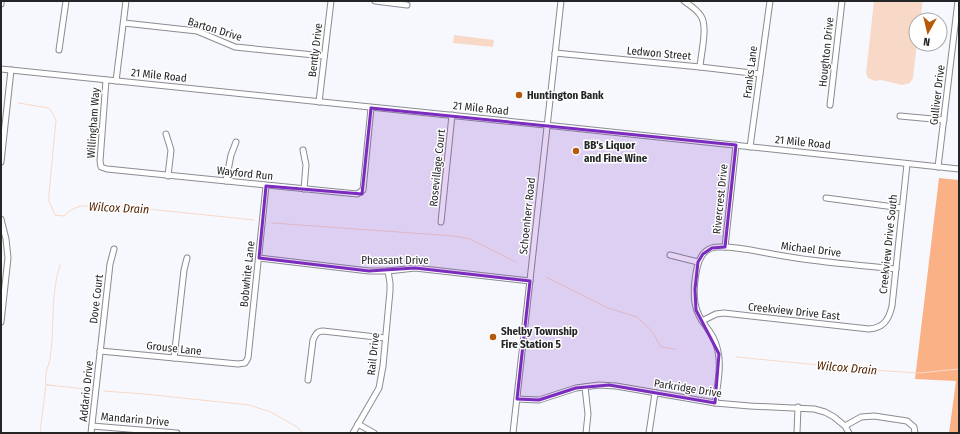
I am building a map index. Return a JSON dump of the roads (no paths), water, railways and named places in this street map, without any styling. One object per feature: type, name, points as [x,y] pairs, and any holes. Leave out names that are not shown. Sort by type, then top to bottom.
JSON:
[{"type":"street","points":[[59,50],[66,1]]},
{"type":"street","points":[[116,81],[126,1]]},
{"type":"street","name":"Bently Drive","points":[[319,102],[330,1]]},
{"type":"street","points":[[375,1],[407,5]]},
{"type":"street","name":"Schoenherr Road","points":[[513,433],[561,1]]},
{"type":"street","points":[[684,1],[698,13],[703,21],[704,32],[700,67]]},
{"type":"street","name":"Franks Lane","points":[[750,147],[770,1]]},
{"type":"street","name":"Houghton Drive","points":[[830,104],[842,1]]},
{"type":"street","name":"Gulliver Drive","points":[[938,167],[958,1]]},
{"type":"street","name":"Barton Drive","points":[[124,23],[196,31],[236,47],[324,56]]},
{"type":"street","name":"Ledwon Street","points":[[555,53],[760,74]]},
{"type":"street","name":"21 Mile Road","points":[[1,69],[959,169]]},
{"type":"street","points":[[1,162],[11,70]]},
{"type":"street","name":"Willingham Way","points":[[101,167],[100,161],[106,80]]},
{"type":"street","name":"Wayford Run","points":[[101,167],[168,176],[357,194],[362,190],[366,166],[371,108]]},
{"type":"street","name":"Rosevillage Court","points":[[441,222],[452,115]]},
{"type":"street","points":[[900,116],[944,120]]},
{"type":"street","points":[[166,134],[171,153],[168,176]]},
{"type":"street","points":[[226,181],[230,155],[236,142]]},
{"type":"street","name":"Rivercrest Drive","points":[[698,262],[707,250],[714,247],[725,247],[736,145]]},
{"type":"street","points":[[304,150],[306,165],[304,189]]},
{"type":"street","name":"Creekview Drive South","points":[[884,324],[890,313],[907,164]]},
{"type":"street","name":"Bobwhite Lane","points":[[245,363],[248,358],[266,186]]},
{"type":"street","points":[[826,198],[902,208]]},
{"type":"street","points":[[1,219],[8,252],[3,286],[1,322]]},
{"type":"street","name":"Michael Drive","points":[[725,247],[791,258],[896,269]]},
{"type":"street","name":"Dove Court","points":[[100,352],[110,264],[114,249]]},
{"type":"street","points":[[670,255],[698,262],[695,300],[696,310],[713,337],[719,354],[719,373],[715,403]]},
{"type":"street","points":[[174,358],[184,270],[187,258]]},
{"type":"street","name":"Pheasant Drive","points":[[259,258],[369,271],[421,269],[530,281]]},
{"type":"street","name":"Rail Drive","points":[[352,433],[379,388],[390,291],[388,271]]},
{"type":"street","name":"Creekview Drive East","points":[[702,321],[716,314],[724,313],[870,329],[878,328],[884,324]]},
{"type":"street","points":[[308,380],[313,340],[317,333],[323,331],[385,338]]},
{"type":"street","name":"Grouse Lane","points":[[100,352],[238,364],[245,363]]},
{"type":"street","name":"Addario Drive","points":[[91,433],[100,352]]},
{"type":"street","name":"Parkridge Drive","points":[[517,399],[542,400],[576,388],[609,385],[715,403],[814,409],[834,417],[845,426],[850,433]]},
{"type":"street","points":[[585,387],[588,414],[586,433]]},
{"type":"street","points":[[649,433],[655,393]]},
{"type":"street","points":[[797,433],[798,407]]},
{"type":"street","points":[[845,426],[861,417],[874,416],[907,421],[914,428],[915,433]]},
{"type":"street","points":[[358,424],[374,433]]},
{"type":"street","name":"Mandarin Drive","points":[[92,426],[177,433]]},
{"type":"waterway","name":"Wilcox Drain","points":[[18,103],[49,108],[56,120],[49,194],[49,201],[55,215],[64,216],[71,210],[80,206],[129,207],[254,220]]},
{"type":"waterway","name":"Wilcox Drain","points":[[272,223],[454,236],[470,239],[516,262]]},
{"type":"waterway","points":[[60,265],[55,288],[50,359],[46,374],[46,384],[86,389]]},
{"type":"waterway","name":"Wilcox Drain","points":[[546,277],[608,308],[637,317],[652,331],[661,347],[675,349]]},
{"type":"waterway","name":"Wilcox Drain","points":[[736,357],[919,373],[959,369]]},
{"type":"waterway","points":[[40,433],[46,384],[49,385]]},
{"type":"waterway","points":[[104,391],[249,405],[271,412],[297,427],[303,433]]},
{"type":"place","name":"Huntington Bank","points":[[519,95]]},
{"type":"place","name":"BB's Liquor and Fine Wine","points":[[576,151]]},
{"type":"place","name":"Shelby Township Fire Station 5","points":[[493,337]]}]
